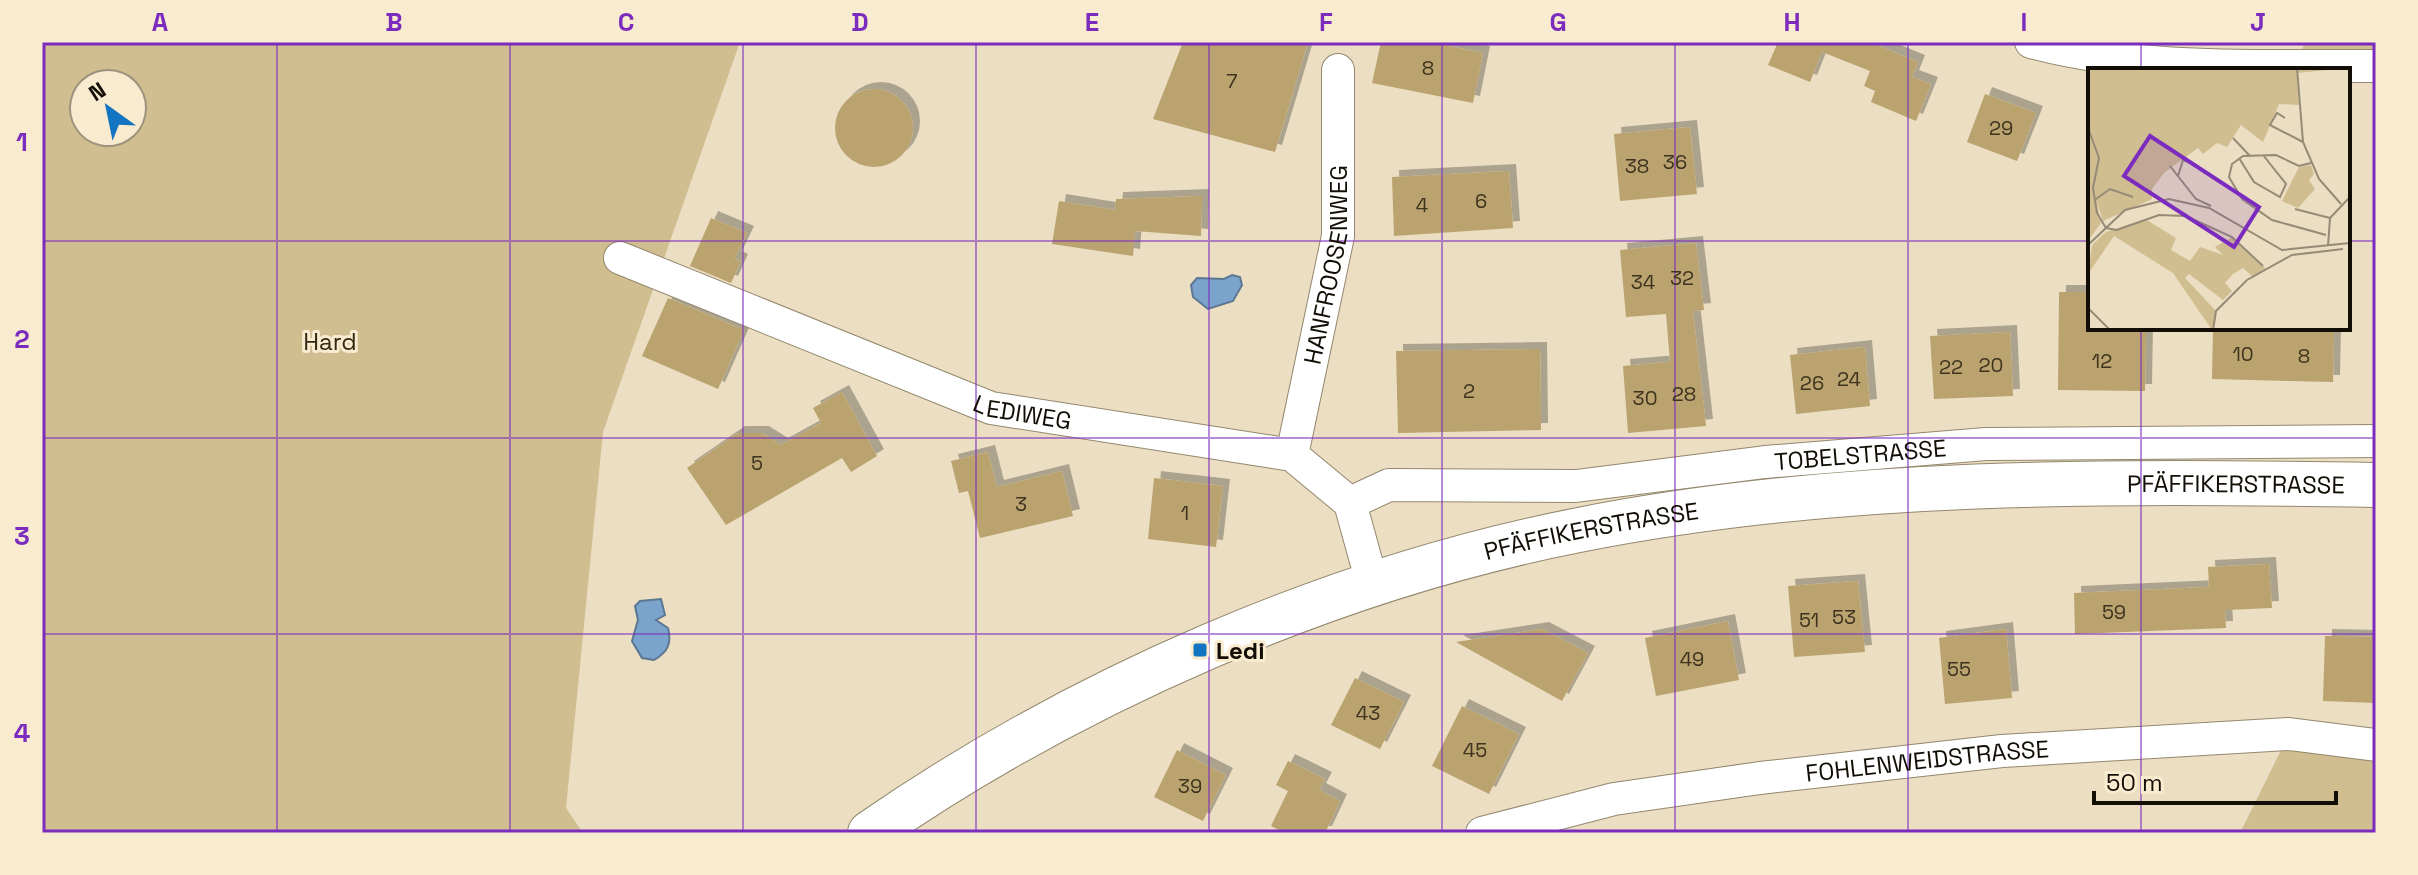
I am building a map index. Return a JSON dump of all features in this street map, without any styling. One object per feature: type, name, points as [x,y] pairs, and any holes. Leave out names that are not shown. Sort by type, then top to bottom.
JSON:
[{"type":"main road","name":"PFÄFFIKERSTRASSE","points":[[870,833],[944,782],[1020,737],[1200,650],[1373,586],[1463,557],[1578,530],[1784,499],[2028,485],[2175,482],[2376,485]]},
{"type":"street","points":[[2031,42],[2065,52],[2129,61],[2376,66]]},
{"type":"street","name":"HANFROOSENWEG","points":[[1292,455],[1338,236],[1338,70]]},
{"type":"street","name":"LEDIWEG","points":[[620,258],[991,408],[1292,455]]},
{"type":"street","name":"TOBELSTRASSE","points":[[1350,503],[1389,485],[1576,486],[1718,467],[1900,449],[2027,442],[2376,441]]},
{"type":"street","points":[[1292,455],[1350,503],[1373,586]]},
{"type":"street","name":"FOHLENWEIDSTRASSE","points":[[1482,833],[1640,795],[2002,751],[2289,734],[2376,745]]},
{"type":"green space","name":"Hard","points":[[42,42],[740,42],[603,432],[566,808],[583,833],[42,833]]},
{"type":"green space","points":[[2304,42],[2375,42],[2373,51],[2302,52]]},
{"type":"green space","points":[[2289,734],[2376,745],[2376,833],[2240,833]]},
{"type":"water","points":[[1232,275],[1240,277],[1242,285],[1233,301],[1208,309],[1193,297],[1191,285],[1197,278],[1224,279]]},
{"type":"water","points":[[661,599],[665,615],[656,620],[668,628],[668,647],[654,660],[642,658],[632,641],[638,620],[635,606],[640,601]]},
{"type":"building","points":[[1183,42],[1308,42],[1275,152],[1153,119]]},
{"type":"building","points":[[1381,42],[1430,42],[1483,53],[1473,103],[1372,83]]},
{"type":"building","points":[[1778,42],[1869,42],[1918,62],[1912,77],[1931,84],[1916,121],[1871,102],[1875,91],[1864,86],[1870,71],[1822,52],[1810,82],[1768,65]]},
{"type":"building","points":[[866,89],[882,89],[896,95],[907,106],[913,128],[907,150],[896,161],[882,167],[866,167],[852,161],[841,150],[835,136],[835,120],[841,106],[852,95]]},
{"type":"building","points":[[1985,94],[2036,113],[2017,161],[1967,142]]},
{"type":"building","points":[[1690,127],[1697,194],[1620,201],[1614,134]]},
{"type":"building","points":[[1509,171],[1513,228],[1394,236],[1392,177]]},
{"type":"building","points":[[1202,196],[1201,236],[1135,231],[1133,256],[1052,244],[1059,201],[1115,210],[1116,199]]},
{"type":"building","points":[[711,218],[747,233],[735,258],[741,261],[731,283],[690,266]]},
{"type":"building","points":[[1696,243],[1704,310],[1693,311],[1706,426],[1628,433],[1623,366],[1670,362],[1666,314],[1626,317],[1620,250]]},
{"type":"building","points":[[2059,292],[2088,292],[2088,330],[2146,332],[2145,391],[2058,390]]},
{"type":"building","points":[[668,298],[744,330],[718,389],[642,356]]},
{"type":"building","points":[[2213,330],[2334,332],[2333,382],[2212,379]]},
{"type":"building","points":[[2010,332],[2013,396],[1934,399],[1930,336]]},
{"type":"building","points":[[1865,347],[1870,406],[1796,414],[1790,355]]},
{"type":"building","points":[[1540,349],[1541,430],[1398,433],[1396,351]]},
{"type":"building","points":[[842,392],[877,456],[851,472],[842,458],[726,525],[687,468],[738,433],[762,433],[781,445],[821,423],[813,408]]},
{"type":"building","points":[[988,452],[997,487],[1062,471],[1073,516],[980,538],[968,491],[959,493],[951,461]]},
{"type":"building","points":[[1154,478],[1223,486],[1216,547],[1148,539]]},
{"type":"building","points":[[2269,564],[2272,608],[2225,610],[2226,628],[2075,634],[2074,593],[2209,587],[2208,567]]},
{"type":"building","points":[[1858,581],[1865,652],[1794,657],[1788,586]]},
{"type":"building","points":[[1728,621],[1739,680],[1656,696],[1645,638]]},
{"type":"building","points":[[1542,629],[1588,653],[1562,701],[1456,642]]},
{"type":"building","points":[[2006,629],[2012,698],[1945,704],[1939,638]]},
{"type":"building","points":[[2325,636],[2376,637],[2376,703],[2323,701]]},
{"type":"building","points":[[1355,678],[1404,702],[1380,749],[1331,725]]},
{"type":"building","points":[[1462,706],[1519,734],[1489,794],[1432,766]]},
{"type":"building","points":[[1177,750],[1226,775],[1203,821],[1154,797]]},
{"type":"building","points":[[1288,761],[1325,779],[1319,790],[1340,801],[1325,833],[1285,833],[1271,826],[1288,791],[1276,785]]},
{"type":"place","name":"Ledi","points":[[1200,650]]}]
